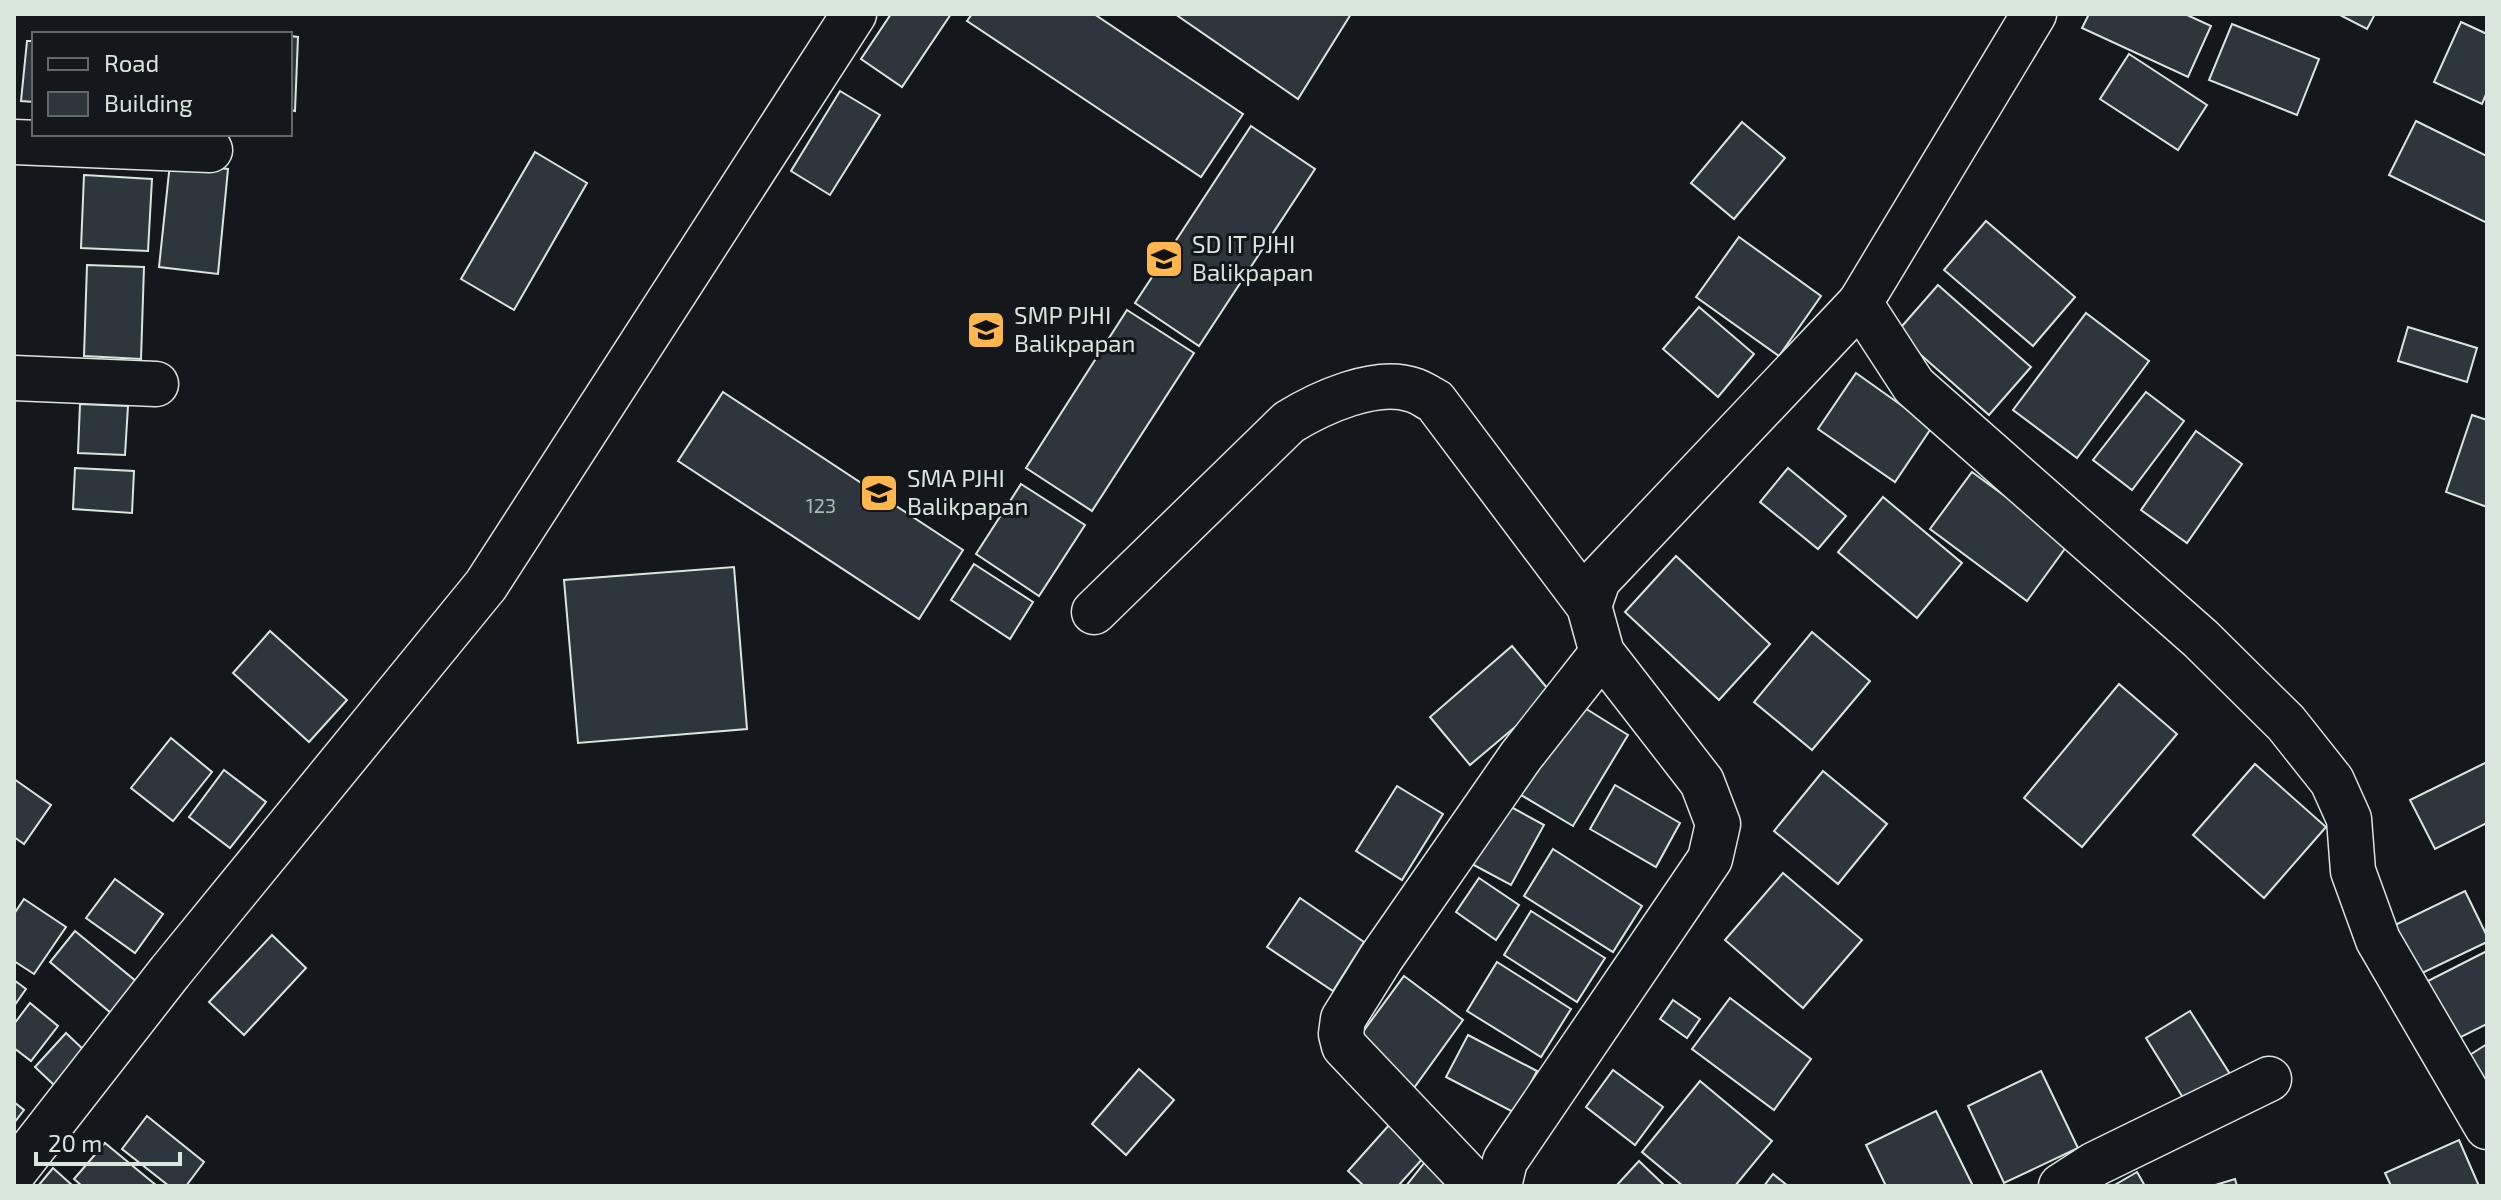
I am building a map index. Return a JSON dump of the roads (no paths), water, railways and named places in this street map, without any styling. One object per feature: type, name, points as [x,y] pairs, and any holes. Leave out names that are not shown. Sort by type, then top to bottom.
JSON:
[{"type":"street","points":[[14,1172],[170,972],[486,585],[854,14]]},
{"type":"street","points":[[1589,606],[1598,580],[1860,303],[2034,14]]},
{"type":"street","points":[[14,142],[210,150]]},
{"type":"street","points":[[1860,303],[1914,386],[2201,639],[2286,723],[2332,781],[2349,819],[2353,871],[2378,940],[2487,1127]]},
{"type":"street","points":[[14,378],[156,384]]},
{"type":"street","points":[[1094,612],[1289,422],[1316,406],[1347,394],[1392,386],[1412,389],[1435,401],[1589,606],[1602,653],[1702,782],[1718,824],[1710,859],[1505,1161],[1499,1186]]},
{"type":"street","points":[[1477,1186],[1344,1046],[1341,1034],[1343,1019],[1381,958],[1521,756],[1602,653]]},
{"type":"street","points":[[2061,1186],[2095,1164],[2269,1079]]},
{"type":"place","name":"SD IT PJHI Balikpapan","points":[[1164,259]]},
{"type":"place","name":"SMP PJHI Balikpapan","points":[[986,330]]},
{"type":"place","name":"SMA PJHI Balikpapan","points":[[879,493]]}]
